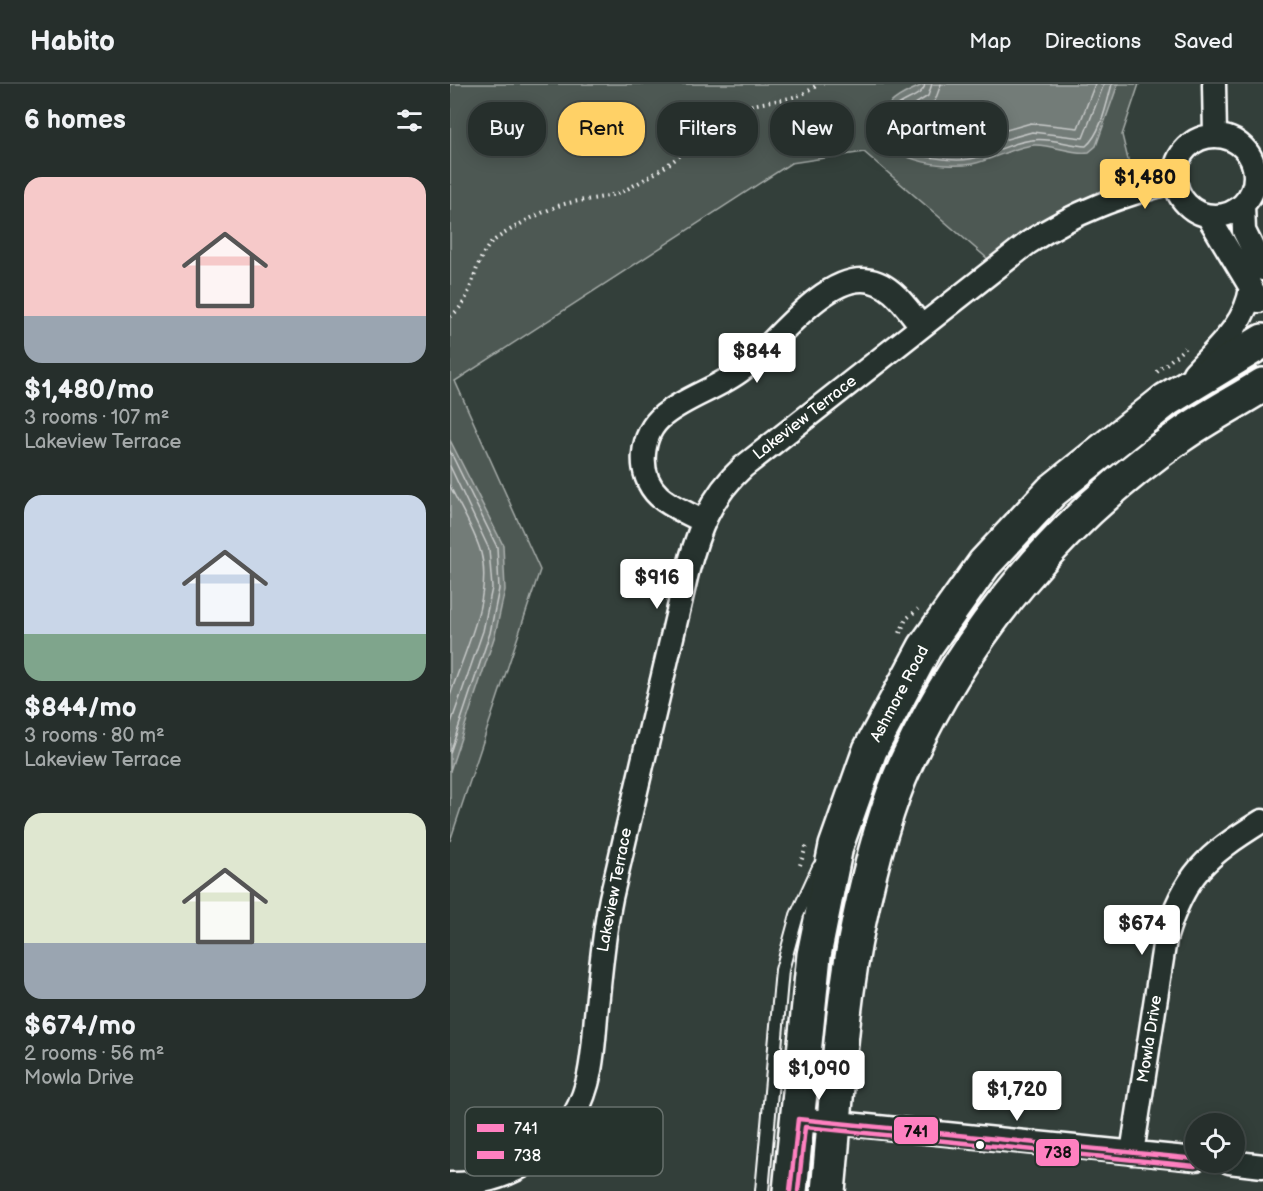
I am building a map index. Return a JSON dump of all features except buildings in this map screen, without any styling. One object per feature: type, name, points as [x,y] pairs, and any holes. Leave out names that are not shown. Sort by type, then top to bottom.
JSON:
[{"type":"main road","name":"Ashmore Road","points":[[790,1191],[818,930],[836,846],[870,750],[925,647],[984,564],[1052,491],[1173,396],[1263,341]]},
{"type":"main road","points":[[828,1191],[846,1000],[859,923],[876,852],[906,764],[959,663],[1016,585],[1081,517],[1180,436],[1258,391]]},
{"type":"street","points":[[1214,84],[1215,135]]},
{"type":"street","points":[[1215,135],[1229,138],[1242,146],[1254,164],[1254,186],[1243,205],[1223,216],[1208,216],[1194,211],[1183,201],[1175,180],[1176,164],[1185,149],[1198,139],[1215,135]]},
{"type":"street","name":"Lakeview Terrace","points":[[576,1107],[584,1093],[592,1057],[603,940],[609,905],[687,573],[702,521],[717,494],[743,467],[1028,243],[1067,219],[1104,201],[1175,180]]},
{"type":"street","points":[[1243,205],[1244,231],[1260,262]]},
{"type":"street","points":[[1208,216],[1263,307]]},
{"type":"street","points":[[702,521],[660,497],[647,478],[643,458],[645,444],[650,432],[662,416],[732,378],[796,318],[831,291],[847,283],[866,280],[884,286],[894,293],[921,326]]},
{"type":"street","points":[[1173,396],[1239,323],[1248,303],[1251,288]]},
{"type":"street","name":"Mowla Drive","points":[[1132,1153],[1165,939],[1174,906],[1188,881],[1206,859],[1262,821]]},
{"type":"street","points":[[798,1119],[1185,1158]]},
{"type":"street","points":[[1245,1164],[1263,1166]]},
{"type":"street","name":"Lakeview Terrace","points":[[450,1184],[473,1184],[502,1176]]},
{"type":"lane","points":[[762,1191],[784,960],[800,906],[848,810]]},
{"type":"path","points":[[450,316],[463,302],[477,267],[494,241],[543,212],[628,189],[671,162],[730,113],[756,104],[800,96],[818,84]]},
{"type":"shaded area","points":[[450,84],[1139,84],[1122,135],[1133,180],[1092,195],[1057,212],[988,259],[869,156],[1007,156],[1007,102],[866,102],[866,154],[854,154],[854,102],[770,102],[770,156],[837,156],[791,163],[455,381],[540,570],[450,841]]},
{"type":"water","points":[[925,84],[1118,84],[1096,146],[1089,152],[1082,153],[1034,145],[1007,152],[1007,102],[892,102]]},
{"type":"water","points":[[907,156],[996,156],[961,165],[916,160]]},
{"type":"water","points":[[450,440],[503,545],[505,590],[495,635],[450,771]]},
{"type":"transit line","name":"741","points":[[790,1191],[798,1119],[1185,1158]]},
{"type":"transit line","name":"738","points":[[798,1191],[805,1127],[1185,1165]]}]
